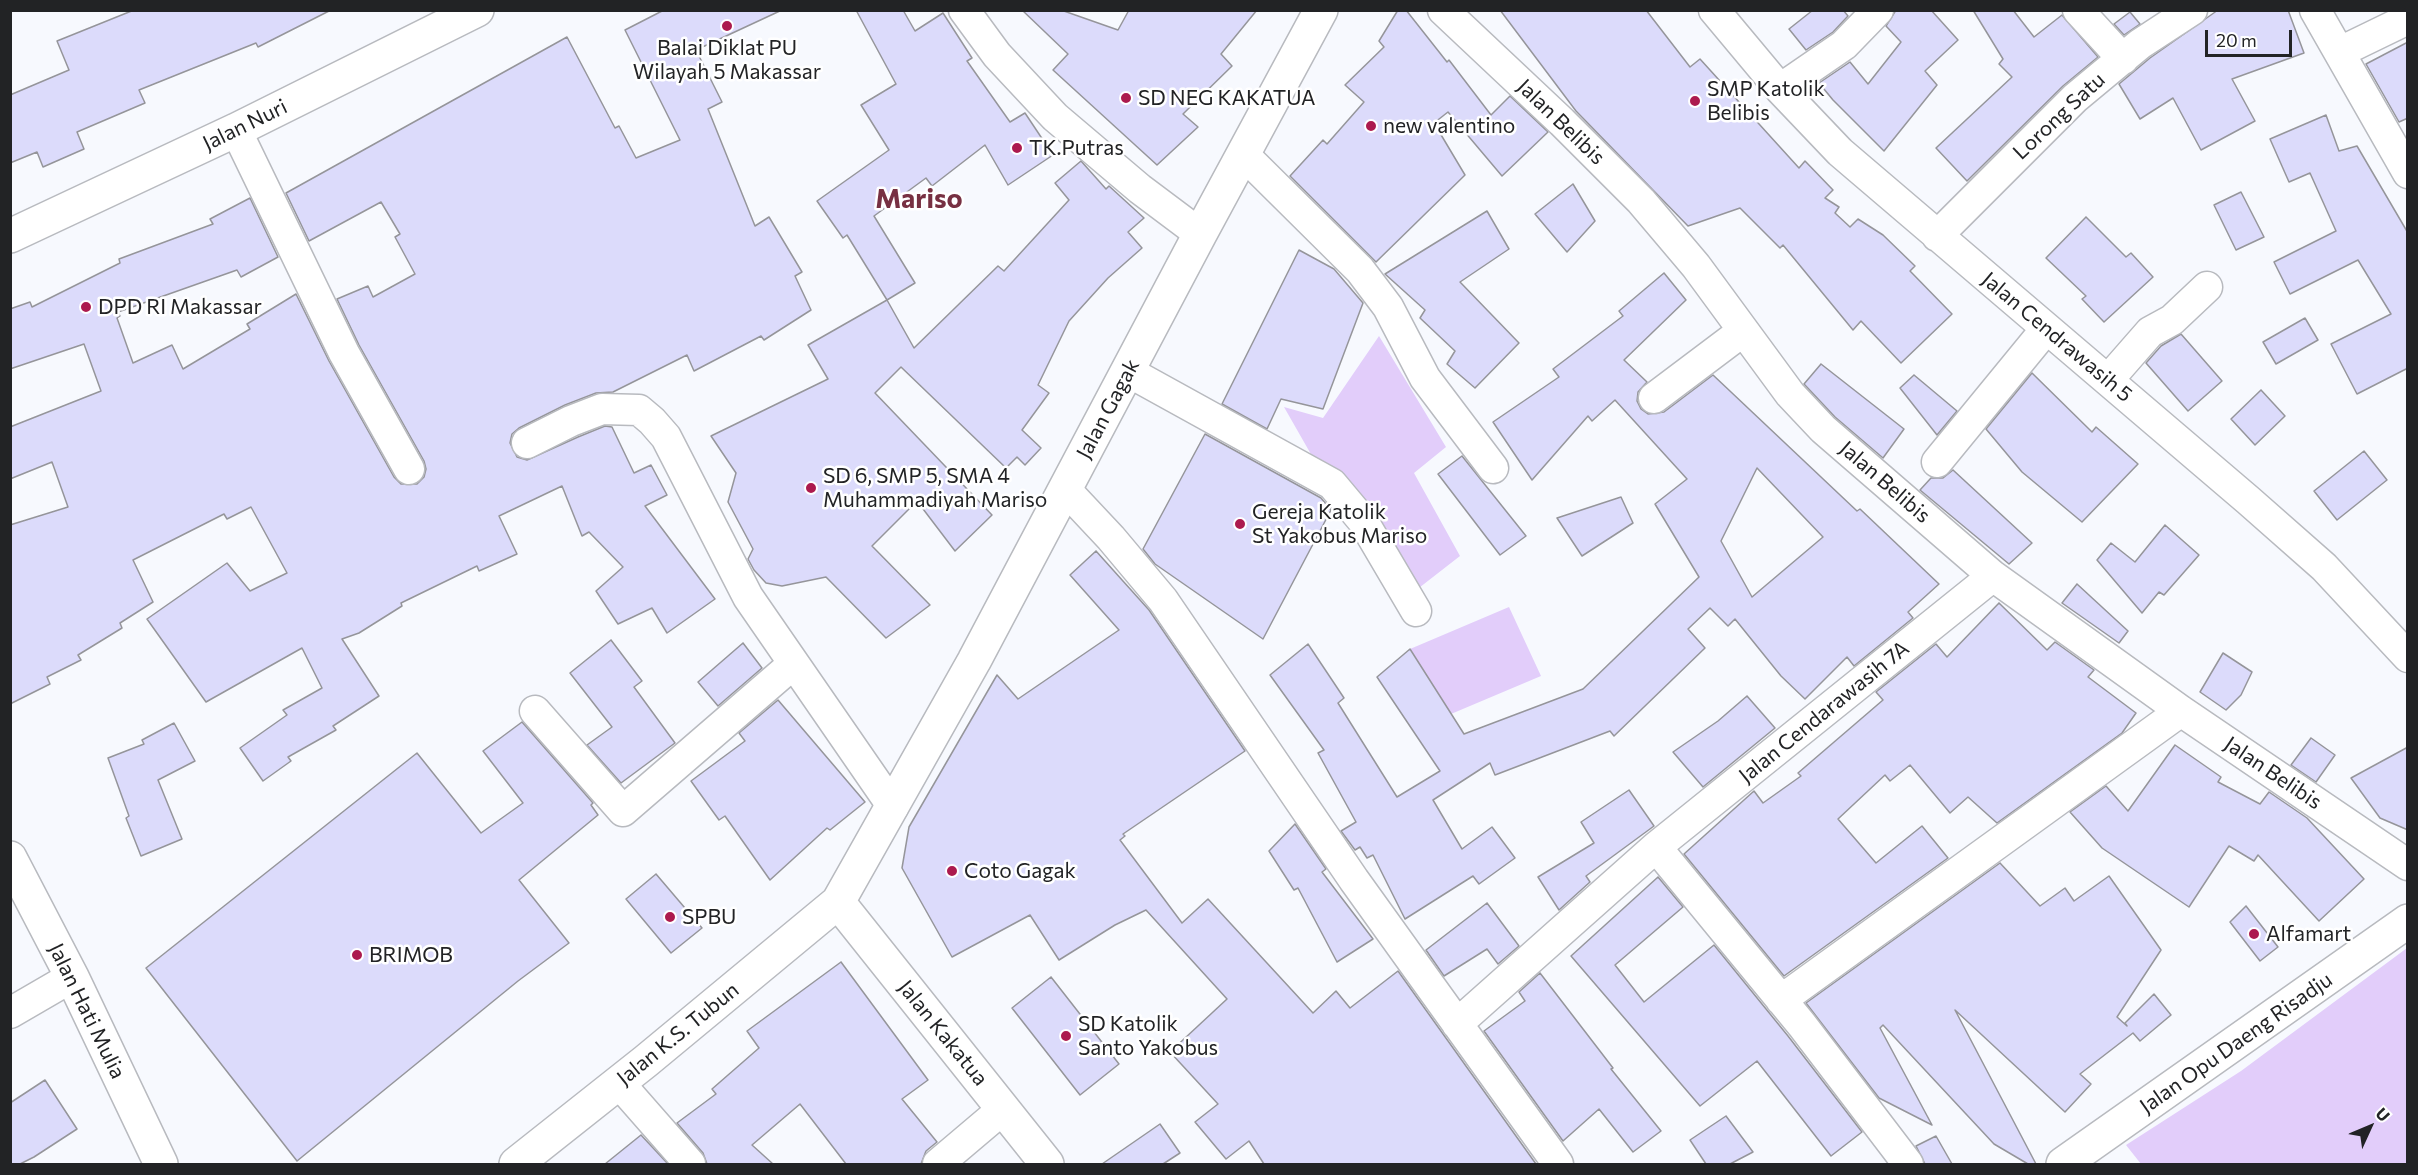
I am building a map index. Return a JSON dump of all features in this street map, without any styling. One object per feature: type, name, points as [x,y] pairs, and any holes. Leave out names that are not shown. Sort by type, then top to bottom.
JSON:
[{"type":"main road","name":"Jalan Nuri","points":[[10,236],[236,130],[477,10]]},
{"type":"main road","name":"Jalan Gagak","points":[[838,902],[893,807],[1129,372],[1200,234],[1321,10]]},
{"type":"main road","name":"Jalan Hati Mulia","points":[[10,858],[72,977],[161,1164]]},
{"type":"main road","name":"Jalan K.S. Tubun","points":[[516,1164],[619,1083],[838,902]]},
{"type":"main road","name":"Jalan Kakatua","points":[[838,902],[1047,1164]]},
{"type":"main road","name":"Jalan Opu Daeng Risadju","points":[[2063,1164],[2408,921]]},
{"type":"street","points":[[964,10],[997,55],[1055,117],[1140,189],[1200,234]]},
{"type":"street","name":"Jalan Belibis","points":[[1443,10],[1562,122],[1641,201],[1696,266],[1790,394],[1823,429],[1993,576],[2181,711],[2408,865]]},
{"type":"street","name":"Jalan Cendrawasih 5","points":[[1714,10],[1780,89],[1840,152],[2324,567],[2408,657]]},
{"type":"street","points":[[1780,89],[1844,45],[1878,10]]},
{"type":"street","points":[[2078,10],[2123,59]]},
{"type":"street","name":"Lorong Satu","points":[[1937,236],[2074,98],[2158,31],[2192,10]]},
{"type":"street","points":[[2315,10],[2408,173]]},
{"type":"street","points":[[2340,52],[2408,19]]},
{"type":"street","points":[[236,130],[344,352],[409,469]]},
{"type":"street","points":[[1243,154],[1360,270],[1388,307],[1425,378],[1493,468]]},
{"type":"street","points":[[2108,380],[2150,332],[2172,320],[2207,287]]},
{"type":"street","points":[[1937,462],[2046,329]]},
{"type":"street","points":[[1654,398],[1743,332]]},
{"type":"street","points":[[1129,372],[1332,484],[1363,521],[1416,611]]},
{"type":"street","points":[[526,443],[570,421],[603,410],[639,410],[652,421],[666,437],[748,597],[792,665],[893,807]]},
{"type":"street","points":[[1065,489],[1163,600],[1354,880],[1457,1024],[1551,1162]]},
{"type":"street","name":"Jalan Cendarawasih 7A","points":[[1457,1024],[1656,847],[1993,576]]},
{"type":"street","points":[[535,711],[623,811],[792,665]]},
{"type":"street","points":[[1781,1000],[2181,711]]},
{"type":"street","points":[[1656,847],[1781,1000],[1908,1164]]},
{"type":"street","points":[[10,1013],[72,977]]},
{"type":"street","points":[[619,1083],[690,1164]]},
{"type":"street","points":[[938,1164],[1003,1109]]},
{"type":"shaded area","points":[[1379,336],[1446,447],[1414,473],[1460,556],[1397,605],[1284,407],[1323,418]]},
{"type":"shaded area","points":[[1509,607],[1541,676],[1451,714],[1410,649]]},
{"type":"shaded area","points":[[2407,948],[2407,1164],[2141,1164],[2126,1145],[2241,1071]]},
{"type":"building","points":[[134,10],[331,10],[258,47],[256,43],[139,90],[145,103],[77,132],[84,149],[43,167],[37,152],[10,163],[10,95],[69,70],[57,41]]},
{"type":"building","points":[[664,10],[782,10],[696,50],[722,102],[708,109],[755,226],[769,217],[802,272],[795,276],[811,310],[764,340],[761,336],[694,371],[687,355],[613,392],[596,393],[565,405],[519,428],[512,434],[510,443],[517,457],[527,460],[605,426],[612,427],[634,473],[651,465],[667,495],[645,506],[715,599],[667,633],[652,608],[618,624],[596,591],[623,567],[589,532],[582,536],[562,486],[499,516],[517,554],[479,571],[477,566],[401,603],[402,606],[359,633],[342,639],[379,696],[333,726],[336,730],[288,757],[291,761],[263,781],[240,748],[287,715],[283,710],[322,688],[302,648],[206,702],[147,619],[227,563],[250,591],[287,573],[251,507],[227,519],[224,514],[133,560],[153,602],[120,623],[122,628],[78,655],[81,660],[47,677],[50,684],[10,704],[10,525],[68,507],[52,462],[10,479],[10,427],[101,391],[84,344],[10,369],[10,309],[30,302],[32,307],[120,263],[119,259],[213,224],[210,219],[250,198],[278,257],[241,277],[237,270],[118,312],[120,316],[117,318],[133,363],[172,345],[183,369],[250,329],[247,324],[296,294],[329,361],[394,477],[401,484],[417,484],[424,477],[426,469],[424,461],[359,345],[337,299],[368,286],[373,297],[415,274],[395,237],[400,234],[381,202],[309,241],[286,193],[567,37],[615,128],[619,126],[636,158],[680,140],[625,30]]},
{"type":"building","points":[[856,10],[903,10],[915,31],[943,13],[972,58],[967,61],[1010,122],[1025,113],[1053,155],[1008,185],[985,145],[932,186],[926,178],[874,216],[915,283],[887,300],[847,235],[843,238],[817,201],[889,150],[861,105],[896,84]]},
{"type":"building","points":[[1022,10],[1061,10],[1118,30],[1129,10],[1257,10],[1221,54],[1232,66],[1183,114],[1198,127],[1157,165],[1053,70],[1068,54]]},
{"type":"building","points":[[1398,10],[1406,10],[1447,62],[1449,60],[1491,115],[1510,96],[1548,132],[1502,176],[1448,112],[1434,123],[1465,175],[1376,262],[1290,176],[1323,140],[1327,144],[1364,102],[1345,85],[1384,47],[1379,41]]},
{"type":"building","points":[[1500,10],[1646,10],[1690,67],[1700,59],[1799,168],[1805,161],[1833,190],[1825,198],[1839,207],[1835,213],[1850,227],[1858,219],[1883,235],[1915,266],[1910,271],[1952,314],[1901,363],[1861,321],[1853,330],[1783,245],[1780,248],[1740,208],[1688,226],[1576,111]]},
{"type":"building","points":[[1813,10],[1843,10],[1848,16],[1833,32],[1806,50],[1789,29]]},
{"type":"building","points":[[1896,10],[1931,10],[1958,40],[1925,71],[1937,85],[1884,151],[1819,83],[1850,62],[1868,84],[1901,42],[1886,26]]},
{"type":"building","points":[[1973,10],[2013,10],[2034,37],[2062,15],[2098,57],[2063,86],[1967,181],[1936,148],[2012,77],[1999,64],[2003,59]]},
{"type":"building","points":[[2218,10],[2288,10],[2304,53],[2232,79],[2255,121],[2201,150],[2173,98],[2140,119],[2119,84],[2150,58]]},
{"type":"building","points":[[2130,12],[2140,24],[2124,35],[2114,24]]},
{"type":"building","points":[[2408,42],[2408,118],[2399,122],[2366,64]]},
{"type":"building","points":[[2326,115],[2339,151],[2357,146],[2408,233],[2408,368],[2357,394],[2331,344],[2391,314],[2358,260],[2290,294],[2274,262],[2336,231],[2310,173],[2289,182],[2270,139]]},
{"type":"building","points":[[1081,161],[1106,189],[1109,186],[1144,218],[1128,232],[1142,248],[1108,278],[1069,321],[1038,385],[1049,393],[1022,430],[1041,448],[1025,465],[1017,457],[1006,468],[901,367],[875,393],[992,515],[955,551],[917,501],[872,546],[930,605],[886,638],[826,577],[782,586],[766,583],[748,559],[753,549],[728,502],[736,473],[711,436],[828,379],[808,345],[887,300],[914,348],[998,266],[1004,271],[1069,200],[1055,183]]},
{"type":"building","points":[[1573,184],[1595,221],[1567,252],[1535,214]]},
{"type":"building","points":[[2241,192],[2264,237],[2236,250],[2214,205]]},
{"type":"building","points":[[1487,211],[1509,249],[1460,282],[1519,343],[1475,388],[1447,364],[1455,351],[1420,318],[1425,310],[1385,274]]},
{"type":"building","points":[[2086,217],[2126,257],[2131,253],[2153,277],[2104,322],[2082,299],[2086,296],[2046,258]]},
{"type":"building","points":[[1299,250],[1334,269],[1363,303],[1323,409],[1281,399],[1267,429],[1222,404]]},
{"type":"building","points":[[1664,273],[1686,300],[1624,360],[1647,382],[1638,392],[1637,401],[1641,409],[1648,414],[1664,412],[1713,375],[1857,511],[1860,509],[1939,584],[1908,612],[1913,618],[1854,666],[1847,657],[1805,699],[1781,676],[1735,619],[1728,626],[1710,608],[1688,629],[1705,648],[1614,736],[1610,731],[1495,775],[1490,763],[1433,800],[1462,849],[1492,827],[1515,858],[1479,884],[1473,876],[1405,919],[1373,855],[1367,858],[1360,847],[1355,850],[1341,831],[1356,822],[1318,753],[1324,750],[1270,675],[1308,644],[1344,698],[1338,703],[1397,797],[1440,771],[1377,677],[1410,649],[1464,734],[1583,689],[1699,577],[1655,504],[1687,479],[1615,400],[1592,421],[1588,416],[1532,480],[1493,422],[1559,377],[1553,369],[1623,316],[1619,311]],"holes":[[[1757,468],[1823,537],[1752,597],[1721,541]]]},
{"type":"building","points":[[2305,318],[2318,340],[2276,364],[2263,342]]},
{"type":"building","points":[[2181,334],[2222,381],[2188,411],[2146,363],[2161,346]]},
{"type":"building","points":[[1821,364],[1904,429],[1883,458],[1835,417],[1804,384]]},
{"type":"building","points":[[2032,373],[2092,432],[2096,427],[2138,464],[2082,522],[2022,472],[1986,429]]},
{"type":"building","points":[[1914,375],[1957,411],[1937,435],[1900,388]]},
{"type":"building","points":[[2261,390],[2285,416],[2255,445],[2231,419]]},
{"type":"building","name":"Gereja Katolik St Yakobus Mariso","points":[[1205,434],[1321,498],[1331,510],[1263,639],[1155,564],[1143,549]]},
{"type":"building","points":[[2364,451],[2387,480],[2337,520],[2314,491]]},
{"type":"building","points":[[1462,456],[1526,536],[1500,555],[1438,474]]},
{"type":"building","points":[[1953,470],[2032,543],[2009,564],[1920,490],[1931,478],[1943,478]]},
{"type":"building","points":[[1621,497],[1633,523],[1582,556],[1557,518]]},
{"type":"building","points":[[2165,525],[2199,555],[2164,595],[2159,592],[2142,613],[2097,560],[2111,543],[2135,562]]},
{"type":"building","points":[[1096,551],[1149,610],[1245,751],[1123,834],[1125,836],[1120,840],[1182,923],[1208,899],[1313,1013],[1336,991],[1350,1008],[1398,971],[1536,1164],[1264,1164],[1249,1141],[1226,1159],[1195,1122],[1218,1104],[1170,1052],[1227,999],[1146,910],[1115,925],[1059,960],[1030,915],[952,957],[902,868],[909,827],[997,675],[1018,699],[1119,630],[1070,575]]},
{"type":"building","points":[[2077,584],[2128,631],[2119,643],[2062,603]]},
{"type":"building","points":[[1999,603],[2047,650],[2055,642],[2094,670],[2088,677],[2136,713],[2122,733],[1997,823],[1968,797],[1950,813],[1910,765],[1890,781],[1885,775],[1838,819],[1876,863],[1922,826],[1948,858],[1784,976],[1684,854],[1754,791],[1763,803],[1801,776],[1798,773],[1883,700],[1876,692],[1936,644],[1947,657]]},
{"type":"building","points":[[611,640],[642,681],[634,687],[675,743],[621,783],[587,745],[612,727],[570,673]]},
{"type":"building","points":[[743,643],[762,668],[718,706],[698,682]]},
{"type":"building","points":[[2223,653],[2252,672],[2241,695],[2226,710],[2200,692]]},
{"type":"building","points":[[1747,696],[1775,728],[1703,787],[1673,752],[1718,721]]},
{"type":"building","points":[[778,700],[865,802],[830,830],[827,828],[770,880],[725,816],[719,820],[691,781],[745,741],[739,733]]},
{"type":"building","name":"BRIMOB","points":[[522,722],[593,803],[591,805],[598,815],[519,880],[569,943],[518,981],[297,1161],[146,968],[417,753],[481,833],[523,803],[483,751]]},
{"type":"building","points":[[174,723],[195,761],[158,780],[182,839],[141,856],[126,818],[129,816],[108,758],[144,744],[142,740]]},
{"type":"building","points":[[2311,738],[2335,755],[2316,782],[2291,765]]},
{"type":"building","points":[[2175,745],[2221,777],[2218,782],[2260,804],[2269,792],[2307,818],[2364,879],[2319,921],[2258,855],[2254,861],[2229,846],[2189,907],[2102,848],[2070,812],[2106,786],[2128,811]]},
{"type":"building","points":[[2408,747],[2408,830],[2380,818],[2351,778]]},
{"type":"building","points":[[1629,790],[1654,826],[1586,876],[1590,882],[1559,910],[1538,877],[1594,843],[1581,822]]},
{"type":"building","points":[[1295,824],[1326,869],[1322,872],[1373,939],[1337,962],[1298,888],[1294,890],[1269,851]]},
{"type":"building","points":[[2000,863],[2040,906],[2065,888],[2074,901],[2109,876],[2161,950],[2117,1017],[2127,1026],[2125,1023],[2154,994],[2171,1015],[2140,1041],[2133,1033],[2080,1074],[2091,1084],[2065,1112],[1955,1010],[2036,1164],[2028,1164],[1994,1144],[1883,1025],[1880,1028],[1932,1125],[1879,1098],[1806,1003]]},
{"type":"building","points":[[656,874],[702,928],[671,953],[626,899]]},
{"type":"building","points":[[1658,877],[1683,907],[1615,965],[1644,1002],[1714,945],[1862,1132],[1831,1156],[1757,1061],[1700,1106],[1571,956]]},
{"type":"building","points":[[1487,903],[1519,946],[1498,964],[1487,949],[1444,976],[1426,950]]},
{"type":"building","name":"Alfamart","points":[[2246,906],[2278,947],[2260,961],[2230,922]]},
{"type":"building","points":[[841,962],[928,1080],[902,1099],[937,1142],[926,1151],[921,1164],[846,1164],[800,1104],[752,1145],[773,1164],[707,1164],[703,1153],[677,1123],[716,1094],[712,1089],[759,1048],[747,1031]]},
{"type":"building","points":[[1540,973],[1613,1068],[1611,1069],[1661,1131],[1633,1152],[1599,1109],[1563,1141],[1484,1031],[1525,1001],[1519,992]]},
{"type":"building","name":"SD Katolik Santo Yakobus","points":[[1051,977],[1119,1064],[1080,1095],[1012,1008]]},
{"type":"building","points":[[45,1080],[77,1129],[34,1157],[20,1164],[10,1164],[10,1103]]},
{"type":"building","points":[[1726,1116],[1753,1152],[1730,1164],[1706,1164],[1690,1140]]},
{"type":"building","points":[[1160,1124],[1180,1153],[1163,1164],[1102,1164]]},
{"type":"building","points":[[641,1135],[668,1164],[605,1164]]},
{"type":"building","points":[[1936,1136],[1952,1164],[1925,1164],[1916,1146]]},
{"type":"place","name":"Balai Diklat PU Wilayah 5 Makassar","points":[[727,26]]},
{"type":"place","name":"SD NEG KAKATUA","points":[[1126,98]]},
{"type":"place","name":"SMP Katolik Belibis","points":[[1695,101]]},
{"type":"place","name":"new valentino","points":[[1371,126]]},
{"type":"place","name":"TK.Putras","points":[[1017,148]]},
{"type":"place","name":"DPD RI Makassar","points":[[86,307]]},
{"type":"place","name":"SD 6, SMP 5, SMA 4 Muhammadiyah Mariso","points":[[811,488]]},
{"type":"place","name":"Gereja Katolik St Yakobus Mariso","points":[[1240,524]]},
{"type":"place","name":"Coto Gagak","points":[[952,871]]},
{"type":"place","name":"SPBU","points":[[670,917]]},
{"type":"place","name":"Alfamart","points":[[2254,934]]},
{"type":"place","name":"BRIMOB","points":[[357,955]]},
{"type":"place","name":"SD Katolik Santo Yakobus","points":[[1066,1036]]},
{"type":"district","name":"Mariso","points":[[919,199]]}]
